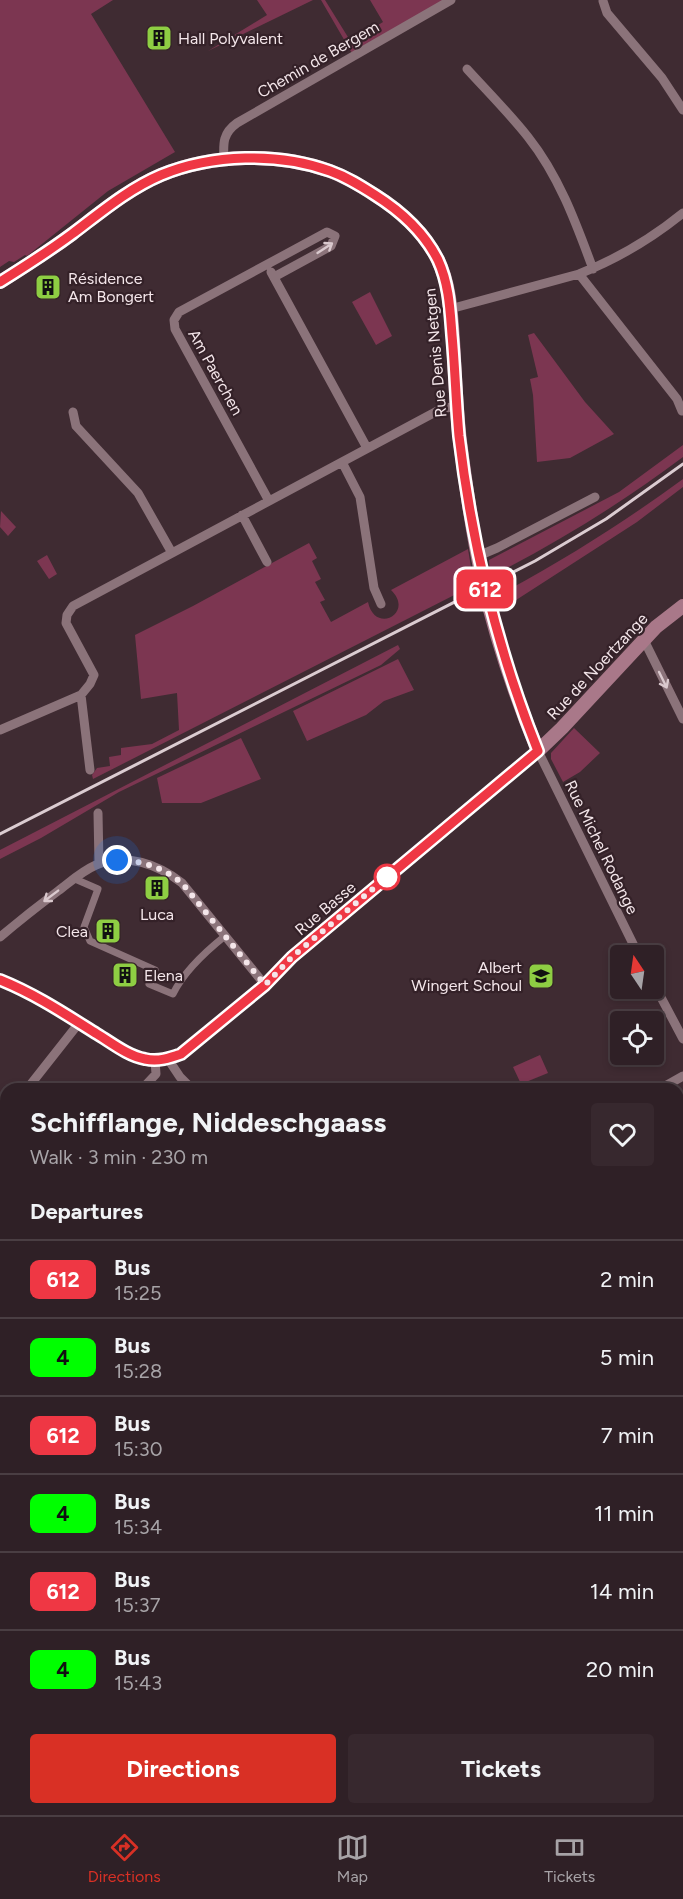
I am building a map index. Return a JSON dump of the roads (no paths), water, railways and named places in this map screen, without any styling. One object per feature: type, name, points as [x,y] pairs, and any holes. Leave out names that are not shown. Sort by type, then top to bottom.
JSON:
[{"type":"main road","name":"Rue Denis Netgen","points":[[0,282],[54,247],[127,193],[159,176],[183,167],[224,159],[264,159],[316,167],[353,181],[390,205],[413,224],[430,246],[445,277],[450,309],[465,481],[478,556],[489,606],[524,718],[538,751]]},
{"type":"main road","name":"Rue de Noertzange","points":[[538,751],[644,640],[683,606]]},
{"type":"street","name":"Chemin de Bergem","points":[[224,159],[223,142],[227,130],[451,0]]},
{"type":"street","points":[[603,1],[607,12],[662,78],[683,110]]},
{"type":"street","points":[[467,69],[529,138],[551,171],[572,210],[593,269]]},
{"type":"street","points":[[450,309],[593,269],[635,248],[683,213]]},
{"type":"street","name":"Am Paerchen","points":[[269,501],[175,329],[174,320],[179,312],[327,232],[336,236],[331,246],[274,277]]},
{"type":"street","points":[[267,264],[367,448]]},
{"type":"street","points":[[579,274],[677,399],[682,411]]},
{"type":"street","points":[[0,730],[81,695],[90,684],[94,675],[66,623],[67,615],[73,606],[441,409],[457,406]]},
{"type":"street","points":[[73,412],[76,426],[138,493],[172,553]]},
{"type":"street","points":[[342,462],[360,497],[374,588],[381,604]]},
{"type":"street","points":[[478,556],[595,497]]},
{"type":"street","points":[[242,515],[267,562]]},
{"type":"street","points":[[644,640],[683,719]]},
{"type":"street","points":[[81,695],[90,770]]},
{"type":"street","name":"Rue Michel Rodange","points":[[538,751],[634,945]]},
{"type":"street","name":"Rue Basse","points":[[0,980],[22,989],[128,1053],[155,1060],[168,1059],[181,1054],[265,985],[292,957],[538,751]]},
{"type":"street","points":[[98,813],[99,864]]},
{"type":"street","points":[[0,937],[22,917],[99,864],[117,860],[152,864],[168,872],[182,883],[265,985]]},
{"type":"street","points":[[75,879],[98,889],[84,927],[90,941],[155,970],[149,984],[173,994],[178,983],[206,952],[225,936]]},
{"type":"street","points":[[662,999],[681,1032]]},
{"type":"street","points":[[32,1083],[80,1023]]},
{"type":"street","points":[[168,1059],[186,1083]]},
{"type":"street","points":[[148,1083],[156,1074],[155,1060]]},
{"type":"railway","points":[[0,834],[535,561],[606,519],[683,464]]},
{"type":"place","name":"Hall Polyvalent","points":[[159,38]]},
{"type":"place","name":"Résidence Am Bongert","points":[[48,287]]},
{"type":"place","name":"Luca","points":[[157,888]]},
{"type":"place","name":"Clea","points":[[108,931]]},
{"type":"place","name":"Elena","points":[[125,975]]},
{"type":"place","name":"Albert Wingert Schoul","points":[[541,976]]}]
